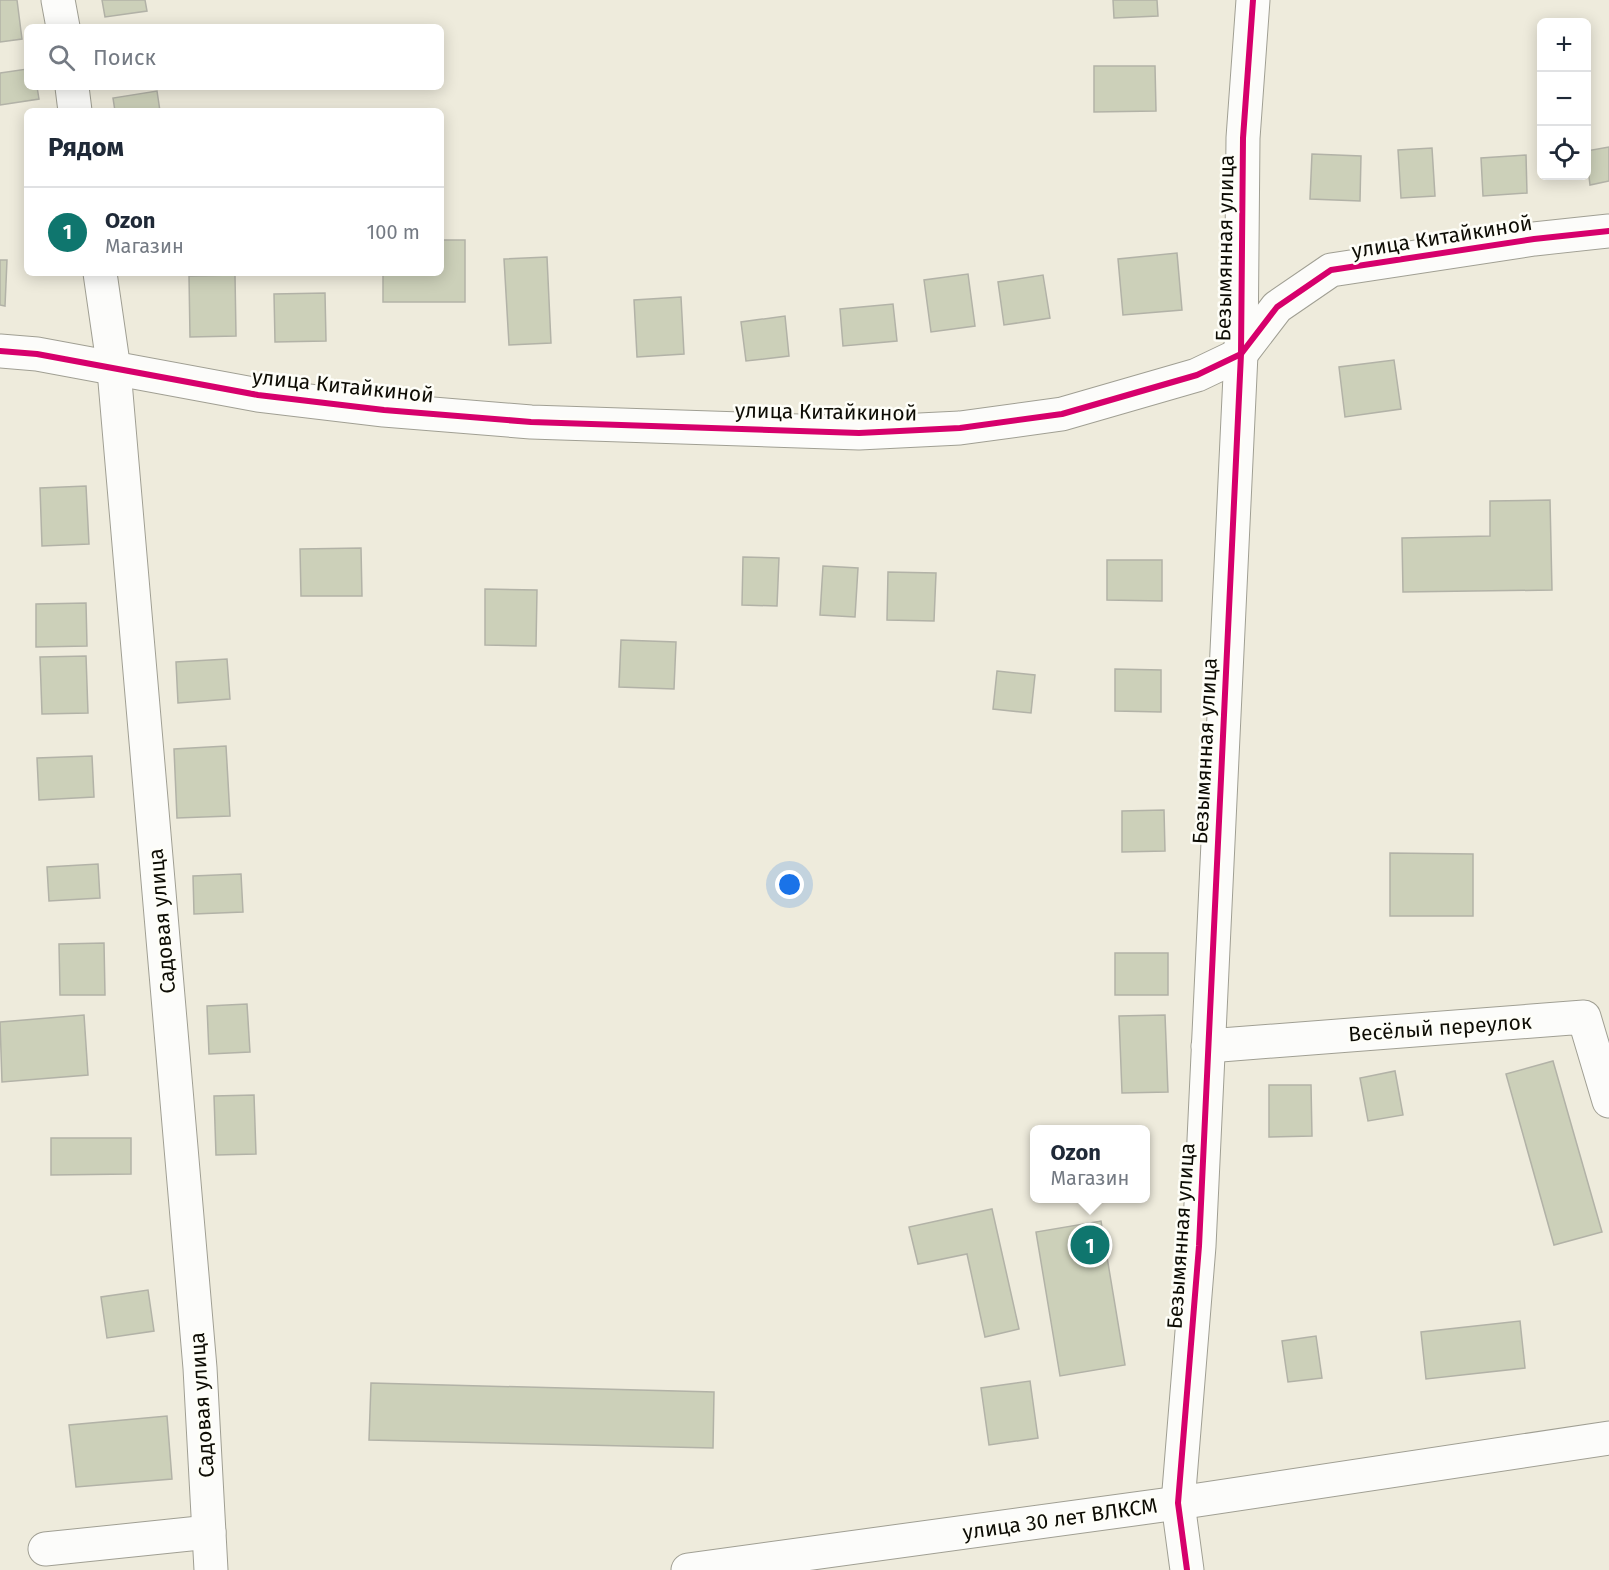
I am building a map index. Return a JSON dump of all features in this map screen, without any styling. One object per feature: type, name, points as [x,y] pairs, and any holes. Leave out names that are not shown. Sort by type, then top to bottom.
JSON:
[{"type":"street","points":[[58,0],[62,24]]},
{"type":"street","name":"Безымянная улица","points":[[1187,1570],[1178,1503],[1199,1246],[1241,354],[1243,138],[1253,0]]},
{"type":"street","points":[[72,90],[75,108]]},
{"type":"street","name":"улица Китайкиной","points":[[0,351],[38,354],[114,370],[258,395],[384,410],[531,423],[859,433],[960,428],[1062,414],[1197,375],[1241,354],[1276,307],[1331,270],[1534,239],[1609,231]]},
{"type":"street","name":"Садовая улица","points":[[100,276],[114,370],[200,1356],[211,1570]]},
{"type":"street","name":"Весёлый переулок","points":[[1208,1046],[1584,1017],[1609,1101]]},
{"type":"street","name":"улица 30 лет ВЛКСМ","points":[[688,1570],[1178,1503],[1609,1438]]},
{"type":"street","points":[[45,1549],[209,1532]]},
{"type":"building","points":[[0,0],[17,0],[22,39],[0,42]]},
{"type":"building","points":[[102,0],[145,0],[147,11],[105,17]]},
{"type":"building","points":[[1113,0],[1157,0],[1158,16],[1114,18]]},
{"type":"building","points":[[1094,66],[1155,66],[1156,111],[1094,112]]},
{"type":"building","points":[[24,69],[24,90],[38,90],[39,99],[0,105],[0,73]]},
{"type":"building","points":[[157,91],[160,108],[115,108],[113,98]]},
{"type":"building","points":[[1609,147],[1609,181],[1590,185],[1591,150]]},
{"type":"building","points":[[1432,148],[1435,196],[1401,198],[1398,150]]},
{"type":"building","points":[[1312,154],[1361,156],[1360,201],[1310,199]]},
{"type":"building","points":[[1526,155],[1527,193],[1483,196],[1481,158]]},
{"type":"building","points":[[444,240],[465,240],[465,302],[383,302],[383,276],[444,276]]},
{"type":"building","points":[[1177,253],[1182,310],[1123,315],[1118,259]]},
{"type":"building","points":[[547,257],[551,343],[509,345],[504,259]]},
{"type":"building","points":[[0,260],[7,260],[5,306],[0,305]]},
{"type":"building","points":[[968,274],[975,326],[931,332],[924,280]]},
{"type":"building","points":[[1043,275],[1050,318],[1004,325],[998,282]]},
{"type":"building","points":[[189,276],[235,276],[236,336],[190,337]]},
{"type":"building","points":[[325,293],[326,341],[275,342],[274,294]]},
{"type":"building","points":[[681,297],[684,354],[637,357],[634,300]]},
{"type":"building","points":[[893,304],[897,341],[843,346],[840,309]]},
{"type":"building","points":[[785,316],[789,356],[746,361],[741,322]]},
{"type":"building","points":[[1394,360],[1401,409],[1345,417],[1339,367]]},
{"type":"building","points":[[86,486],[89,544],[42,546],[40,488]]},
{"type":"building","points":[[1550,500],[1552,590],[1403,592],[1402,538],[1490,536],[1490,501]]},
{"type":"building","points":[[361,548],[362,596],[301,596],[300,549]]},
{"type":"building","points":[[743,557],[779,558],[777,606],[742,605]]},
{"type":"building","points":[[1107,560],[1162,560],[1162,601],[1107,600]]},
{"type":"building","points":[[823,566],[858,568],[855,617],[820,615]]},
{"type":"building","points":[[888,572],[936,573],[934,621],[887,620]]},
{"type":"building","points":[[485,589],[537,590],[536,646],[485,645]]},
{"type":"building","points":[[86,603],[87,646],[36,647],[36,604]]},
{"type":"building","points":[[621,640],[676,642],[674,689],[619,687]]},
{"type":"building","points":[[86,656],[88,713],[42,714],[40,657]]},
{"type":"building","points":[[227,659],[230,699],[178,703],[176,662]]},
{"type":"building","points":[[1115,669],[1161,670],[1161,712],[1115,711]]},
{"type":"building","points":[[997,671],[1035,675],[1031,713],[993,709]]},
{"type":"building","points":[[226,746],[230,816],[177,818],[174,749]]},
{"type":"building","points":[[92,756],[94,797],[39,800],[37,758]]},
{"type":"building","points":[[1164,810],[1165,851],[1122,852],[1122,811]]},
{"type":"building","points":[[1390,853],[1473,854],[1473,916],[1390,916]]},
{"type":"building","points":[[98,864],[100,898],[49,901],[47,867]]},
{"type":"building","points":[[241,874],[243,912],[194,914],[193,876]]},
{"type":"building","points":[[104,943],[105,995],[60,995],[59,944]]},
{"type":"building","points":[[1115,953],[1168,953],[1168,995],[1115,995]]},
{"type":"building","points":[[247,1004],[250,1052],[209,1054],[207,1006]]},
{"type":"building","points":[[84,1015],[88,1075],[2,1082],[0,1022]]},
{"type":"building","points":[[1165,1015],[1168,1092],[1122,1093],[1119,1016]]},
{"type":"building","points":[[1553,1061],[1602,1232],[1554,1245],[1506,1074]]},
{"type":"building","points":[[1395,1071],[1403,1115],[1368,1121],[1360,1078]]},
{"type":"building","points":[[1269,1085],[1311,1085],[1312,1136],[1269,1137]]},
{"type":"building","points":[[254,1095],[256,1154],[216,1155],[214,1096]]},
{"type":"building","points":[[51,1138],[131,1138],[131,1174],[51,1175]]},
{"type":"building","points":[[992,1209],[1019,1329],[985,1337],[967,1254],[918,1264],[909,1227]]},
{"type":"building","points":[[1101,1221],[1125,1365],[1060,1376],[1036,1232]]},
{"type":"building","points":[[148,1290],[154,1331],[107,1338],[101,1297]]},
{"type":"building","points":[[1520,1321],[1525,1368],[1426,1379],[1421,1332]]},
{"type":"building","points":[[1316,1336],[1322,1378],[1288,1382],[1282,1341]]},
{"type":"building","points":[[1030,1381],[1038,1438],[989,1445],[981,1388]]},
{"type":"building","points":[[371,1383],[714,1392],[713,1448],[369,1440]]},
{"type":"building","points":[[167,1416],[172,1479],[76,1487],[69,1425]]},
{"type":"cycle path","points":[[1187,1570],[1178,1503],[1199,1246],[1241,354],[1243,138],[1253,0]]},
{"type":"cycle path","points":[[0,351],[37,354],[258,395],[384,410],[531,422],[859,433],[960,428],[1062,414],[1197,375],[1241,354],[1277,307],[1331,270],[1534,239],[1609,231]]},
{"type":"place","name":"Ozon","points":[[1090,1245]]}]
